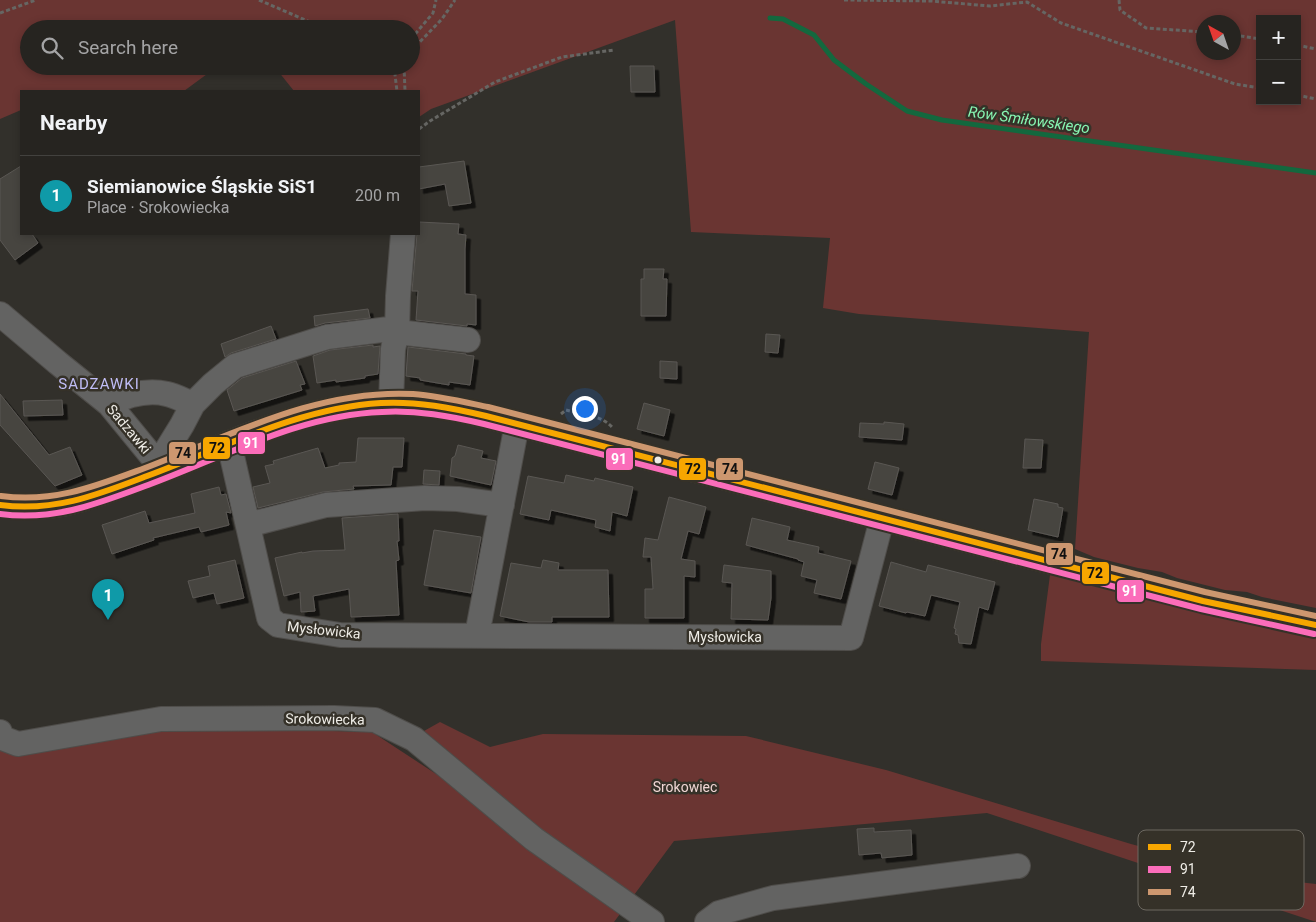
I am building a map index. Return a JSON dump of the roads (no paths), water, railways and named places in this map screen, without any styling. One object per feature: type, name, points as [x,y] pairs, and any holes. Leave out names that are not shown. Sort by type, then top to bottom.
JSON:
[{"type":"street","points":[[391,403],[393,331],[403,235]]},
{"type":"street","name":"Sadzawki","points":[[0,314],[109,404],[159,465]]},
{"type":"street","points":[[159,465],[193,404],[212,384],[236,366],[334,335],[393,331],[468,340]]},
{"type":"street","points":[[109,404],[124,396],[154,392],[168,394],[193,404]]},
{"type":"street","points":[[0,505],[23,507],[72,502],[125,485],[159,465],[229,443],[289,421],[333,409],[360,405],[411,403],[469,412],[1203,601],[1316,625]]},
{"type":"street","points":[[477,635],[517,424]]},
{"type":"street","name":"Mysłowicka","points":[[229,443],[268,618],[278,624],[340,635],[851,638],[882,518]]},
{"type":"street","points":[[248,525],[326,505],[425,498],[458,499],[502,505]]},
{"type":"street","name":"Srokowiecka","points":[[0,732],[2,738],[18,744],[161,719],[334,718],[375,720],[414,739],[534,839],[652,922]]},
{"type":"street","points":[[707,922],[719,913],[773,898],[1018,866]]},
{"type":"waterway","name":"Rów Śmiłowskiego","points":[[770,18],[783,19],[814,35],[834,60],[907,111],[942,120],[1316,173]]},
{"type":"place","name":"Siemianowice Śląskie SiS1","points":[[108,620]]},
{"type":"district","name":"SADZAWKI","points":[[99,384]]},
{"type":"park label","name":"Srokowiec","points":[[685,787]]}]
